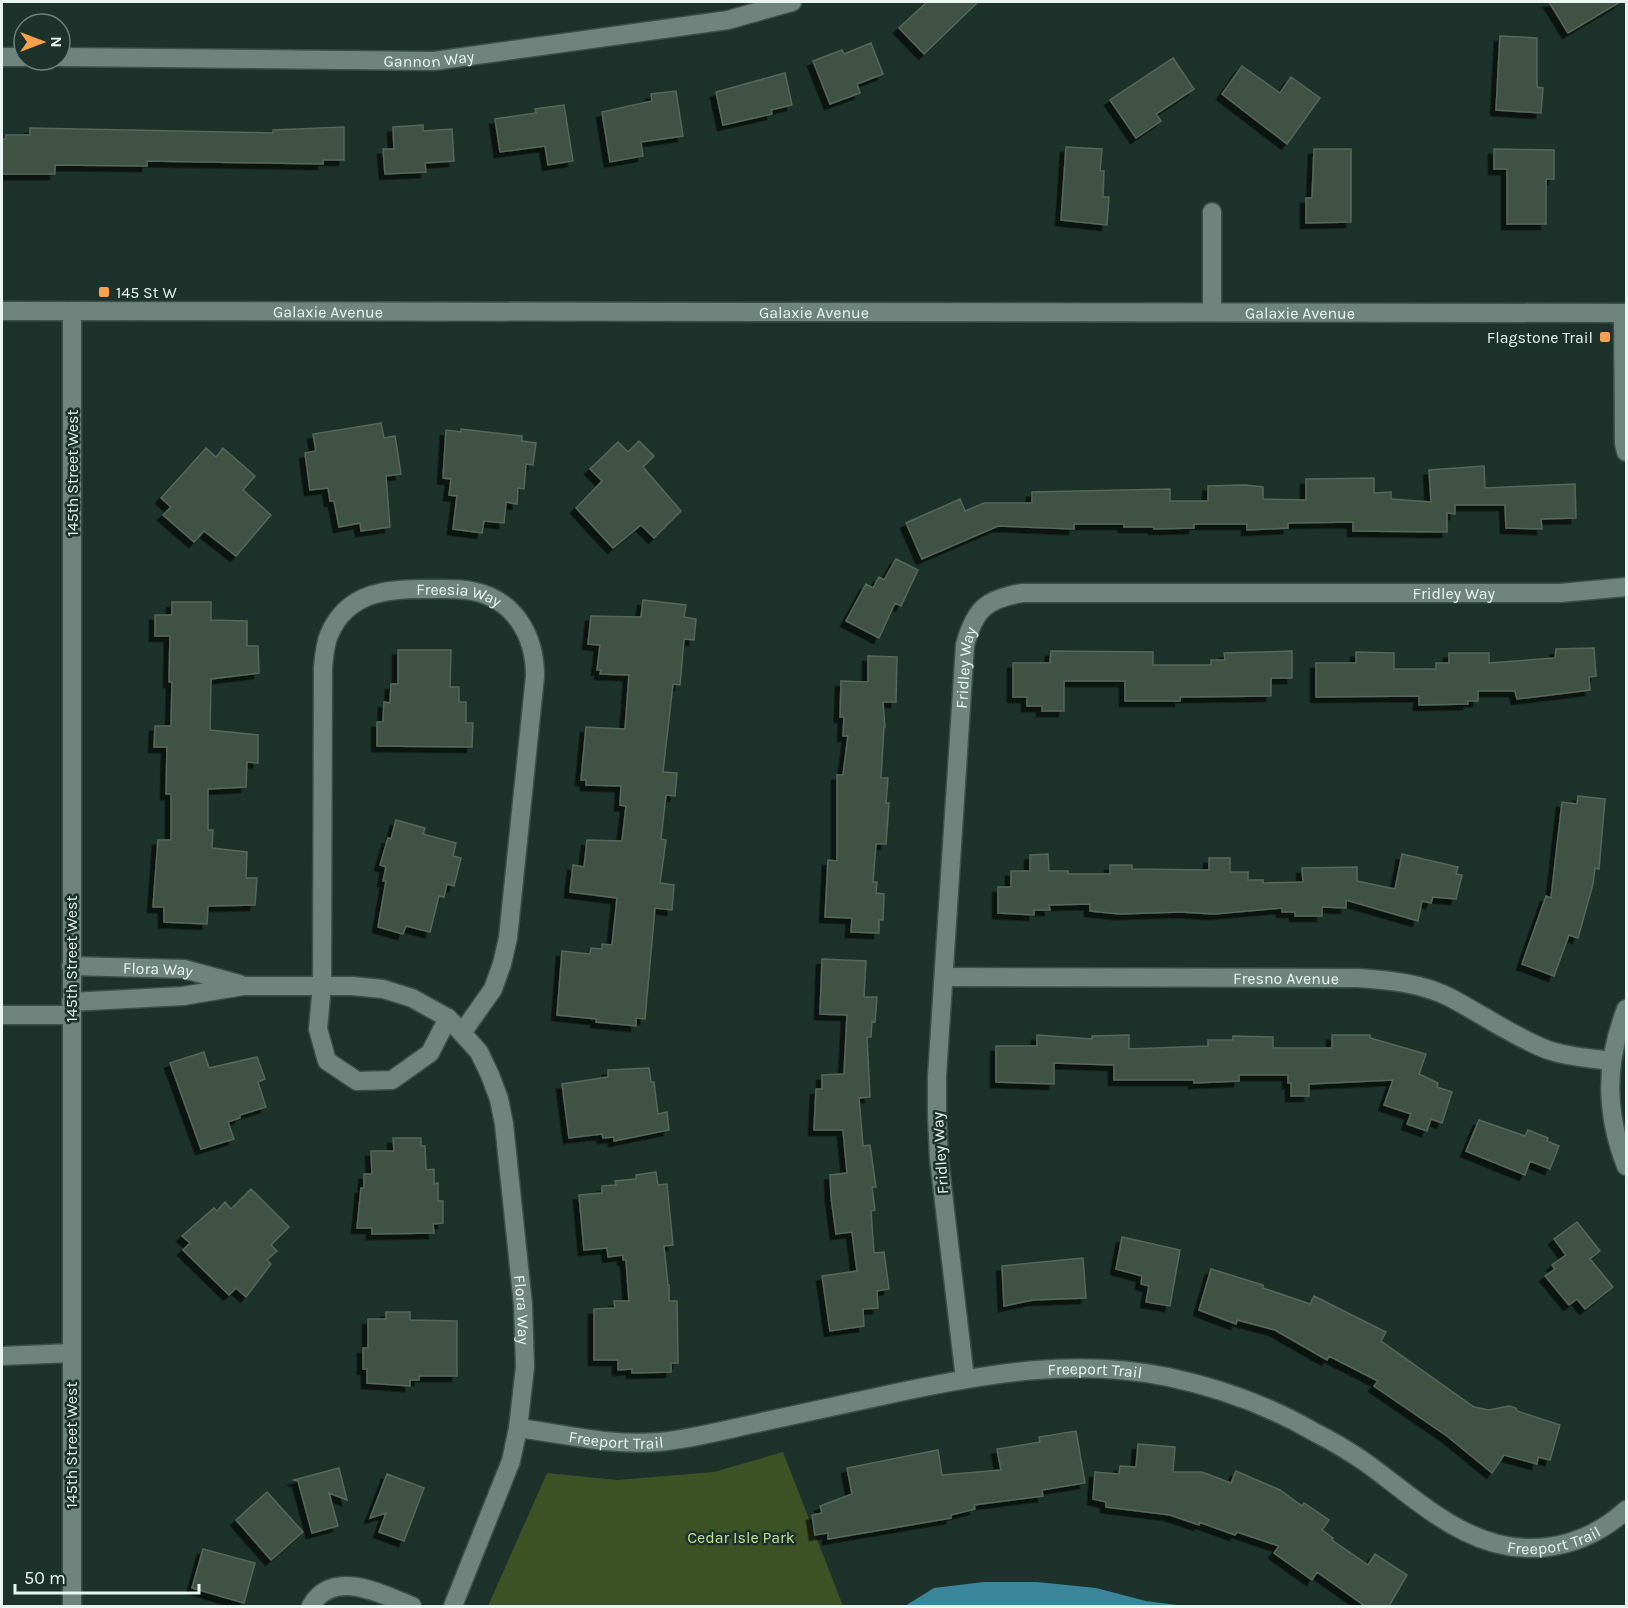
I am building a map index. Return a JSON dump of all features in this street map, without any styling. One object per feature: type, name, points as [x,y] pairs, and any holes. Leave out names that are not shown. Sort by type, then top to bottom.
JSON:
[{"type":"street","name":"Gannon Way","points":[[72,57],[434,61],[728,20],[792,2]]},
{"type":"street","points":[[1212,212],[1212,312]]},
{"type":"street","name":"Galaxie Avenue","points":[[2,311],[1624,313]]},
{"type":"street","name":"145th Street West","points":[[72,311],[72,1606]]},
{"type":"street","points":[[1624,313],[1624,443],[1626,452]]},
{"type":"street","name":"Fridley Way","points":[[965,1378],[938,1148],[937,1076],[965,645],[970,626],[981,608],[1000,597],[1022,593],[1560,593],[1626,587]]},
{"type":"street","name":"Freesia Way","points":[[322,985],[323,667],[328,636],[336,622],[358,601],[387,590],[459,589],[490,596],[516,615],[525,628],[535,659],[535,676],[506,947],[493,989],[462,1033]]},
{"type":"street","name":"Flora Way","points":[[71,966],[184,969],[243,986]]},
{"type":"street","name":"Fresno Avenue","points":[[944,977],[1389,980],[1418,986],[1449,997],[1549,1050],[1611,1061]]},
{"type":"street","points":[[322,985],[318,1029],[327,1061],[357,1081],[392,1080],[430,1053],[448,1018]]},
{"type":"street","name":"Flora Way","points":[[2,1015],[183,996],[243,986],[322,985],[383,989],[412,998],[448,1018],[479,1052],[499,1099],[504,1124],[523,1305],[525,1367],[518,1428],[511,1461],[453,1606]]},
{"type":"street","points":[[1626,1009],[1611,1061],[1610,1102],[1617,1142],[1626,1166]]},
{"type":"street","points":[[2,1356],[71,1353]]},
{"type":"street","name":"Freeport Trail","points":[[518,1428],[608,1443],[662,1441],[965,1378],[1018,1370],[1069,1368],[1134,1372],[1167,1377],[1219,1390],[1268,1408],[1314,1431],[1360,1459],[1449,1524],[1491,1544],[1535,1549],[1559,1546],[1601,1529],[1626,1510]]},
{"type":"street","points":[[311,1606],[314,1600],[331,1589],[354,1586],[373,1590],[412,1606]]},
{"type":"green space","name":"Cedar Isle Park","points":[[783,1452],[843,1606],[488,1606],[547,1473],[617,1480],[714,1472]]},
{"type":"water","points":[[984,1582],[1037,1582],[1096,1588],[1146,1601],[1185,1606],[905,1606],[934,1588]]},
{"type":"building","points":[[927,2],[978,2],[924,54],[899,28]]},
{"type":"building","points":[[1549,2],[1620,2],[1568,33]]},
{"type":"building","points":[[1500,36],[1537,38],[1537,87],[1543,88],[1541,113],[1496,110]]},
{"type":"building","points":[[871,43],[883,74],[857,84],[860,93],[830,104],[813,61],[842,50],[844,54]]},
{"type":"building","points":[[1173,58],[1194,89],[1156,114],[1161,121],[1136,138],[1110,100]]},
{"type":"building","points":[[1242,66],[1280,93],[1291,77],[1320,98],[1287,144],[1222,94]]},
{"type":"building","points":[[785,73],[792,105],[771,110],[772,114],[723,125],[716,92]]},
{"type":"building","points":[[676,91],[683,136],[641,142],[643,156],[610,162],[602,112],[652,101],[651,94]]},
{"type":"building","points":[[564,105],[573,161],[548,165],[545,146],[500,152],[495,119],[536,113],[535,109]]},
{"type":"building","points":[[423,125],[423,131],[452,129],[454,161],[425,163],[426,172],[385,174],[383,149],[394,149],[393,127]]},
{"type":"building","points":[[344,127],[344,160],[323,160],[323,164],[147,161],[147,166],[55,165],[55,174],[2,174],[2,139],[6,139],[6,135],[30,135],[30,128],[273,133],[273,130]]},
{"type":"building","points":[[1066,147],[1102,149],[1100,171],[1104,171],[1103,197],[1109,197],[1107,225],[1061,220]]},
{"type":"building","points":[[1314,149],[1351,149],[1351,222],[1306,223],[1306,198],[1312,198]]},
{"type":"building","points":[[1494,149],[1554,150],[1554,179],[1546,179],[1546,224],[1507,224],[1507,169],[1494,169]]},
{"type":"building","points":[[381,423],[384,438],[395,436],[401,474],[386,476],[390,527],[361,531],[360,523],[339,527],[334,501],[330,501],[328,488],[310,490],[305,453],[316,451],[313,434]]},
{"type":"building","points":[[461,429],[522,436],[522,441],[536,443],[533,465],[526,464],[524,489],[518,488],[517,504],[506,502],[504,523],[484,521],[482,533],[453,529],[457,496],[449,495],[451,479],[443,478],[446,430],[461,432]]},
{"type":"building","points":[[639,441],[654,456],[643,467],[681,511],[654,538],[641,525],[613,548],[576,508],[602,481],[590,469],[618,442],[628,452]]},
{"type":"building","points":[[206,448],[216,457],[223,448],[255,476],[243,490],[271,515],[236,556],[204,531],[194,542],[163,515],[171,507],[161,498]]},
{"type":"building","points":[[1484,466],[1485,488],[1575,484],[1576,518],[1541,519],[1542,529],[1506,528],[1505,505],[1455,505],[1455,514],[1447,513],[1447,532],[1353,531],[1353,522],[1288,523],[1288,528],[1247,530],[1247,524],[1194,524],[1194,528],[1154,529],[1154,527],[1124,527],[1124,524],[1074,524],[1074,529],[998,526],[922,559],[906,523],[960,499],[965,511],[984,503],[1032,503],[1032,492],[1170,489],[1170,501],[1208,501],[1208,486],[1245,485],[1263,487],[1263,499],[1306,500],[1306,479],[1374,478],[1374,493],[1391,492],[1391,499],[1431,502],[1429,470]]},
{"type":"building","points":[[896,559],[918,570],[901,606],[895,603],[879,638],[846,621],[866,584],[873,588],[879,577],[884,580]]},
{"type":"building","points":[[643,600],[686,605],[684,617],[696,619],[694,640],[684,639],[680,685],[673,684],[663,772],[677,773],[675,796],[666,795],[661,839],[666,840],[660,883],[674,885],[672,910],[655,908],[645,1019],[636,1018],[636,1026],[557,1015],[562,951],[590,954],[591,948],[602,949],[602,944],[612,945],[617,898],[570,892],[573,865],[584,867],[587,840],[622,841],[626,806],[620,805],[621,786],[586,785],[586,780],[581,780],[586,727],[625,729],[629,675],[600,674],[601,670],[597,670],[600,645],[588,644],[591,616],[641,617]]},
{"type":"building","points":[[172,602],[211,602],[211,620],[247,621],[247,646],[258,646],[259,673],[211,679],[210,730],[258,735],[258,763],[247,762],[246,787],[208,789],[208,830],[213,830],[212,848],[247,852],[246,878],[257,878],[255,905],[208,906],[207,924],[164,922],[164,907],[153,907],[158,840],[171,840],[171,794],[166,794],[167,747],[154,747],[155,726],[171,726],[170,636],[155,636],[155,615],[172,615]]},
{"type":"building","points":[[1594,648],[1596,676],[1589,677],[1590,690],[1517,699],[1515,691],[1478,691],[1478,701],[1468,701],[1468,704],[1419,705],[1419,696],[1316,697],[1316,663],[1356,663],[1356,652],[1394,653],[1394,669],[1436,669],[1436,663],[1449,663],[1449,653],[1489,653],[1489,663],[1555,658],[1556,649]]},
{"type":"building","points":[[398,650],[451,650],[450,687],[459,687],[459,702],[466,702],[466,723],[473,723],[472,747],[377,746],[377,722],[383,722],[384,702],[390,703],[391,684],[398,684]]},
{"type":"building","points":[[1051,651],[1153,652],[1153,665],[1211,665],[1211,660],[1225,660],[1224,653],[1292,651],[1292,678],[1271,678],[1271,696],[1180,697],[1180,701],[1125,701],[1125,681],[1064,681],[1064,711],[1042,711],[1042,706],[1027,706],[1027,697],[1013,697],[1013,663],[1050,663]]},
{"type":"building","points":[[868,656],[897,657],[896,702],[883,702],[885,727],[881,778],[888,778],[886,803],[889,803],[886,844],[876,844],[873,882],[877,882],[876,893],[884,894],[883,920],[879,920],[879,933],[851,932],[852,918],[825,917],[828,860],[837,861],[837,775],[843,775],[848,736],[843,736],[844,717],[840,717],[841,681],[868,682]]},
{"type":"building","points":[[1578,796],[1605,799],[1599,869],[1595,868],[1593,884],[1578,938],[1569,935],[1554,976],[1522,964],[1546,896],[1551,898],[1562,802],[1577,804]]},
{"type":"building","points":[[396,820],[425,828],[423,834],[456,843],[453,856],[461,858],[454,886],[447,884],[444,897],[439,896],[430,932],[406,926],[403,934],[378,927],[386,881],[383,881],[386,867],[380,865]]},
{"type":"building","points":[[1048,854],[1049,871],[1068,871],[1068,874],[1110,874],[1110,865],[1132,865],[1132,869],[1209,870],[1209,858],[1230,858],[1230,872],[1248,872],[1248,880],[1263,880],[1263,883],[1303,882],[1302,868],[1357,867],[1357,881],[1395,889],[1402,854],[1458,867],[1456,874],[1462,875],[1456,899],[1433,897],[1431,903],[1422,901],[1418,921],[1346,900],[1346,908],[1322,907],[1322,916],[1295,916],[1295,912],[1282,912],[1282,908],[1214,914],[1180,912],[1120,914],[1090,911],[1090,904],[1049,905],[1050,910],[1034,910],[1034,915],[998,913],[998,887],[1011,887],[1011,871],[1030,871],[1030,855]]},
{"type":"building","points":[[822,959],[866,961],[864,997],[877,997],[875,1022],[872,1021],[871,1037],[867,1037],[870,1097],[859,1098],[863,1146],[870,1145],[876,1187],[872,1187],[875,1210],[871,1211],[874,1253],[884,1252],[889,1289],[877,1291],[878,1308],[863,1309],[864,1326],[830,1331],[822,1276],[857,1271],[852,1232],[836,1234],[831,1197],[830,1175],[847,1173],[843,1130],[814,1130],[816,1089],[822,1089],[822,1075],[844,1074],[847,1015],[820,1014]]},
{"type":"building","points":[[1037,1035],[1092,1039],[1092,1036],[1129,1035],[1129,1049],[1208,1046],[1208,1040],[1233,1040],[1233,1036],[1273,1037],[1273,1048],[1332,1048],[1332,1035],[1370,1035],[1370,1038],[1426,1054],[1419,1074],[1438,1083],[1437,1087],[1452,1092],[1442,1123],[1431,1119],[1427,1131],[1407,1124],[1411,1114],[1384,1105],[1393,1080],[1309,1084],[1309,1096],[1291,1096],[1291,1083],[1288,1083],[1288,1075],[1239,1075],[1239,1081],[1194,1083],[1194,1080],[1114,1080],[1114,1065],[1054,1063],[1054,1084],[996,1082],[996,1046],[1037,1046]]},
{"type":"building","points":[[204,1052],[209,1068],[257,1057],[265,1079],[258,1082],[266,1107],[240,1115],[240,1118],[228,1122],[234,1139],[201,1149],[170,1063]]},
{"type":"building","points":[[649,1068],[651,1082],[654,1082],[658,1114],[667,1112],[669,1130],[614,1141],[614,1137],[603,1138],[602,1134],[569,1138],[562,1084],[608,1077],[608,1070]]},
{"type":"building","points":[[1479,1120],[1525,1136],[1528,1130],[1548,1138],[1547,1141],[1559,1146],[1550,1169],[1530,1161],[1525,1175],[1466,1151]]},
{"type":"building","points":[[393,1138],[421,1138],[421,1146],[425,1146],[426,1170],[434,1169],[434,1184],[438,1183],[438,1201],[443,1201],[443,1223],[433,1224],[434,1233],[372,1234],[372,1228],[357,1228],[364,1174],[372,1174],[371,1151],[394,1151]]},
{"type":"building","points":[[656,1172],[658,1185],[667,1184],[673,1245],[664,1246],[669,1301],[677,1301],[678,1363],[671,1363],[671,1372],[632,1373],[632,1369],[618,1370],[618,1360],[594,1360],[594,1309],[615,1308],[614,1301],[629,1301],[626,1260],[623,1260],[623,1255],[608,1257],[607,1248],[584,1250],[579,1195],[602,1193],[602,1186],[616,1185],[615,1181],[636,1179],[636,1175]]},
{"type":"building","points":[[251,1189],[289,1227],[271,1245],[277,1251],[267,1260],[271,1264],[246,1297],[236,1288],[229,1295],[183,1250],[190,1243],[182,1236],[214,1208],[217,1211],[225,1202],[231,1209]]},
{"type":"building","points":[[1577,1222],[1600,1251],[1590,1259],[1613,1287],[1585,1309],[1577,1299],[1569,1305],[1545,1276],[1555,1269],[1552,1265],[1566,1255],[1554,1239]]},
{"type":"building","points":[[1122,1237],[1180,1250],[1170,1306],[1146,1302],[1149,1286],[1141,1284],[1142,1276],[1116,1269]]},
{"type":"building","points":[[1083,1258],[1086,1298],[1033,1300],[1004,1306],[1002,1266]]},
{"type":"building","points":[[1211,1269],[1263,1285],[1263,1288],[1310,1304],[1314,1296],[1386,1332],[1381,1341],[1474,1407],[1489,1410],[1509,1406],[1516,1408],[1517,1411],[1560,1425],[1550,1460],[1538,1457],[1537,1464],[1504,1455],[1492,1473],[1447,1436],[1374,1386],[1378,1381],[1329,1356],[1327,1360],[1275,1330],[1237,1320],[1236,1324],[1199,1310]]},
{"type":"building","points":[[386,1312],[410,1312],[410,1320],[457,1321],[457,1376],[419,1376],[419,1380],[410,1380],[410,1386],[367,1383],[367,1369],[363,1369],[363,1348],[368,1348],[368,1319],[386,1319]]},
{"type":"building","points":[[1076,1431],[1085,1483],[1042,1490],[1043,1496],[974,1505],[975,1509],[951,1515],[951,1518],[828,1539],[828,1533],[815,1535],[812,1515],[822,1513],[820,1506],[852,1494],[847,1468],[938,1450],[942,1475],[1001,1470],[997,1449],[1040,1442],[1039,1437]]},
{"type":"building","points":[[1138,1444],[1175,1447],[1173,1472],[1202,1472],[1231,1483],[1236,1471],[1280,1490],[1302,1506],[1304,1503],[1329,1520],[1322,1530],[1333,1538],[1332,1540],[1368,1565],[1375,1554],[1407,1575],[1389,1606],[1365,1606],[1317,1572],[1312,1580],[1274,1553],[1279,1546],[1237,1532],[1235,1535],[1199,1522],[1199,1525],[1170,1515],[1106,1507],[1106,1502],[1093,1499],[1095,1472],[1119,1474],[1120,1466],[1136,1467]]},
{"type":"building","points":[[339,1468],[347,1500],[329,1493],[338,1526],[312,1533],[298,1481],[294,1480]]},
{"type":"building","points":[[387,1474],[424,1488],[404,1541],[379,1532],[386,1513],[370,1518]]},
{"type":"building","points":[[267,1492],[303,1532],[271,1560],[236,1520]]},
{"type":"building","points":[[203,1549],[255,1563],[244,1603],[192,1588]]},
{"type":"place","name":"145 St W","points":[[104,292]]},
{"type":"place","name":"Flagstone Trail","points":[[1605,337]]}]
